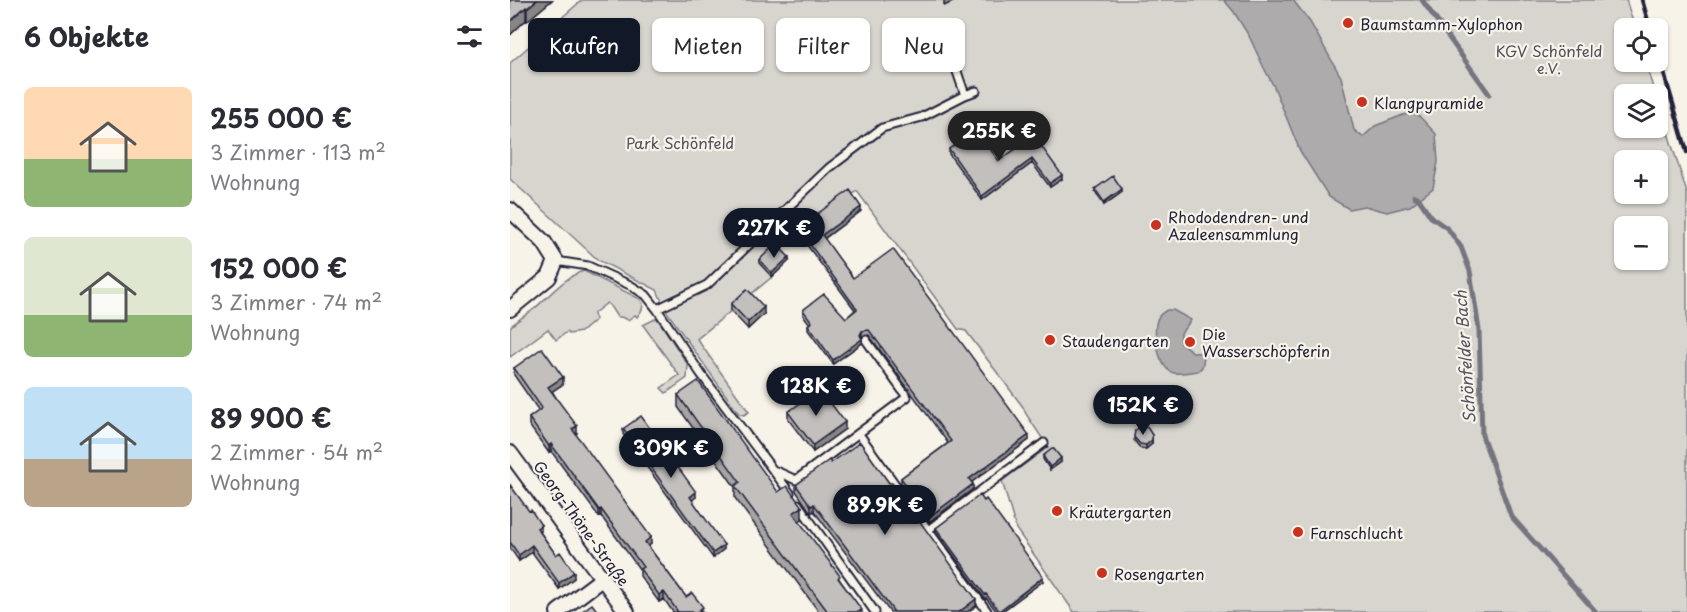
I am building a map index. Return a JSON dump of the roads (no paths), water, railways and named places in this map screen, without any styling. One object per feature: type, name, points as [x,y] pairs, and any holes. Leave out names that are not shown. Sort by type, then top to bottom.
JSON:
[{"type":"street","points":[[510,210],[543,242],[556,261],[549,277],[510,309]]},
{"type":"street","name":"Georg-Thöne-Straße","points":[[510,453],[627,612]]},
{"type":"street","points":[[558,612],[603,578]]},
{"type":"lane","points":[[957,72],[965,95]]},
{"type":"lane","points":[[657,309],[707,285],[829,168],[858,145],[882,129],[922,117],[976,91]]},
{"type":"lane","points":[[556,261],[588,266],[646,295],[701,374],[774,470],[876,612]]},
{"type":"lane","points":[[774,470],[796,480],[907,397],[866,340]]},
{"type":"lane","points":[[859,434],[986,612]]},
{"type":"lane","points":[[928,530],[1044,442]]},
{"type":"waterway","points":[[1422,0],[1489,94]]},
{"type":"waterway","name":"Schönfelder Bach","points":[[1414,196],[1419,199],[1431,217],[1448,229],[1461,247],[1470,271],[1479,330],[1482,435],[1511,516],[1596,612]]},
{"type":"railway","points":[[1642,0],[1647,18]]},
{"type":"railway","points":[[1664,72],[1687,152]]},
{"type":"place","name":"Baumstamm-Xylophon","points":[[1348,23]]},
{"type":"place","name":"Klangpyramide","points":[[1362,102]]},
{"type":"place","name":"Rhododendren- und Azaleensammlung","points":[[1156,225]]},
{"type":"place","name":"Staudengarten","points":[[1050,340]]},
{"type":"place","name":"Die Wasserschöpferin","points":[[1190,342]]},
{"type":"place","name":"Kräutergarten","points":[[1057,511]]},
{"type":"place","name":"Farnschlucht","points":[[1298,532]]},
{"type":"place","name":"Rosengarten","points":[[1102,573]]},
{"type":"park label","name":"KGV Schönfeld e.V.","points":[[1549,58]]},
{"type":"park label","name":"Park Schönfeld","points":[[680,142]]}]
